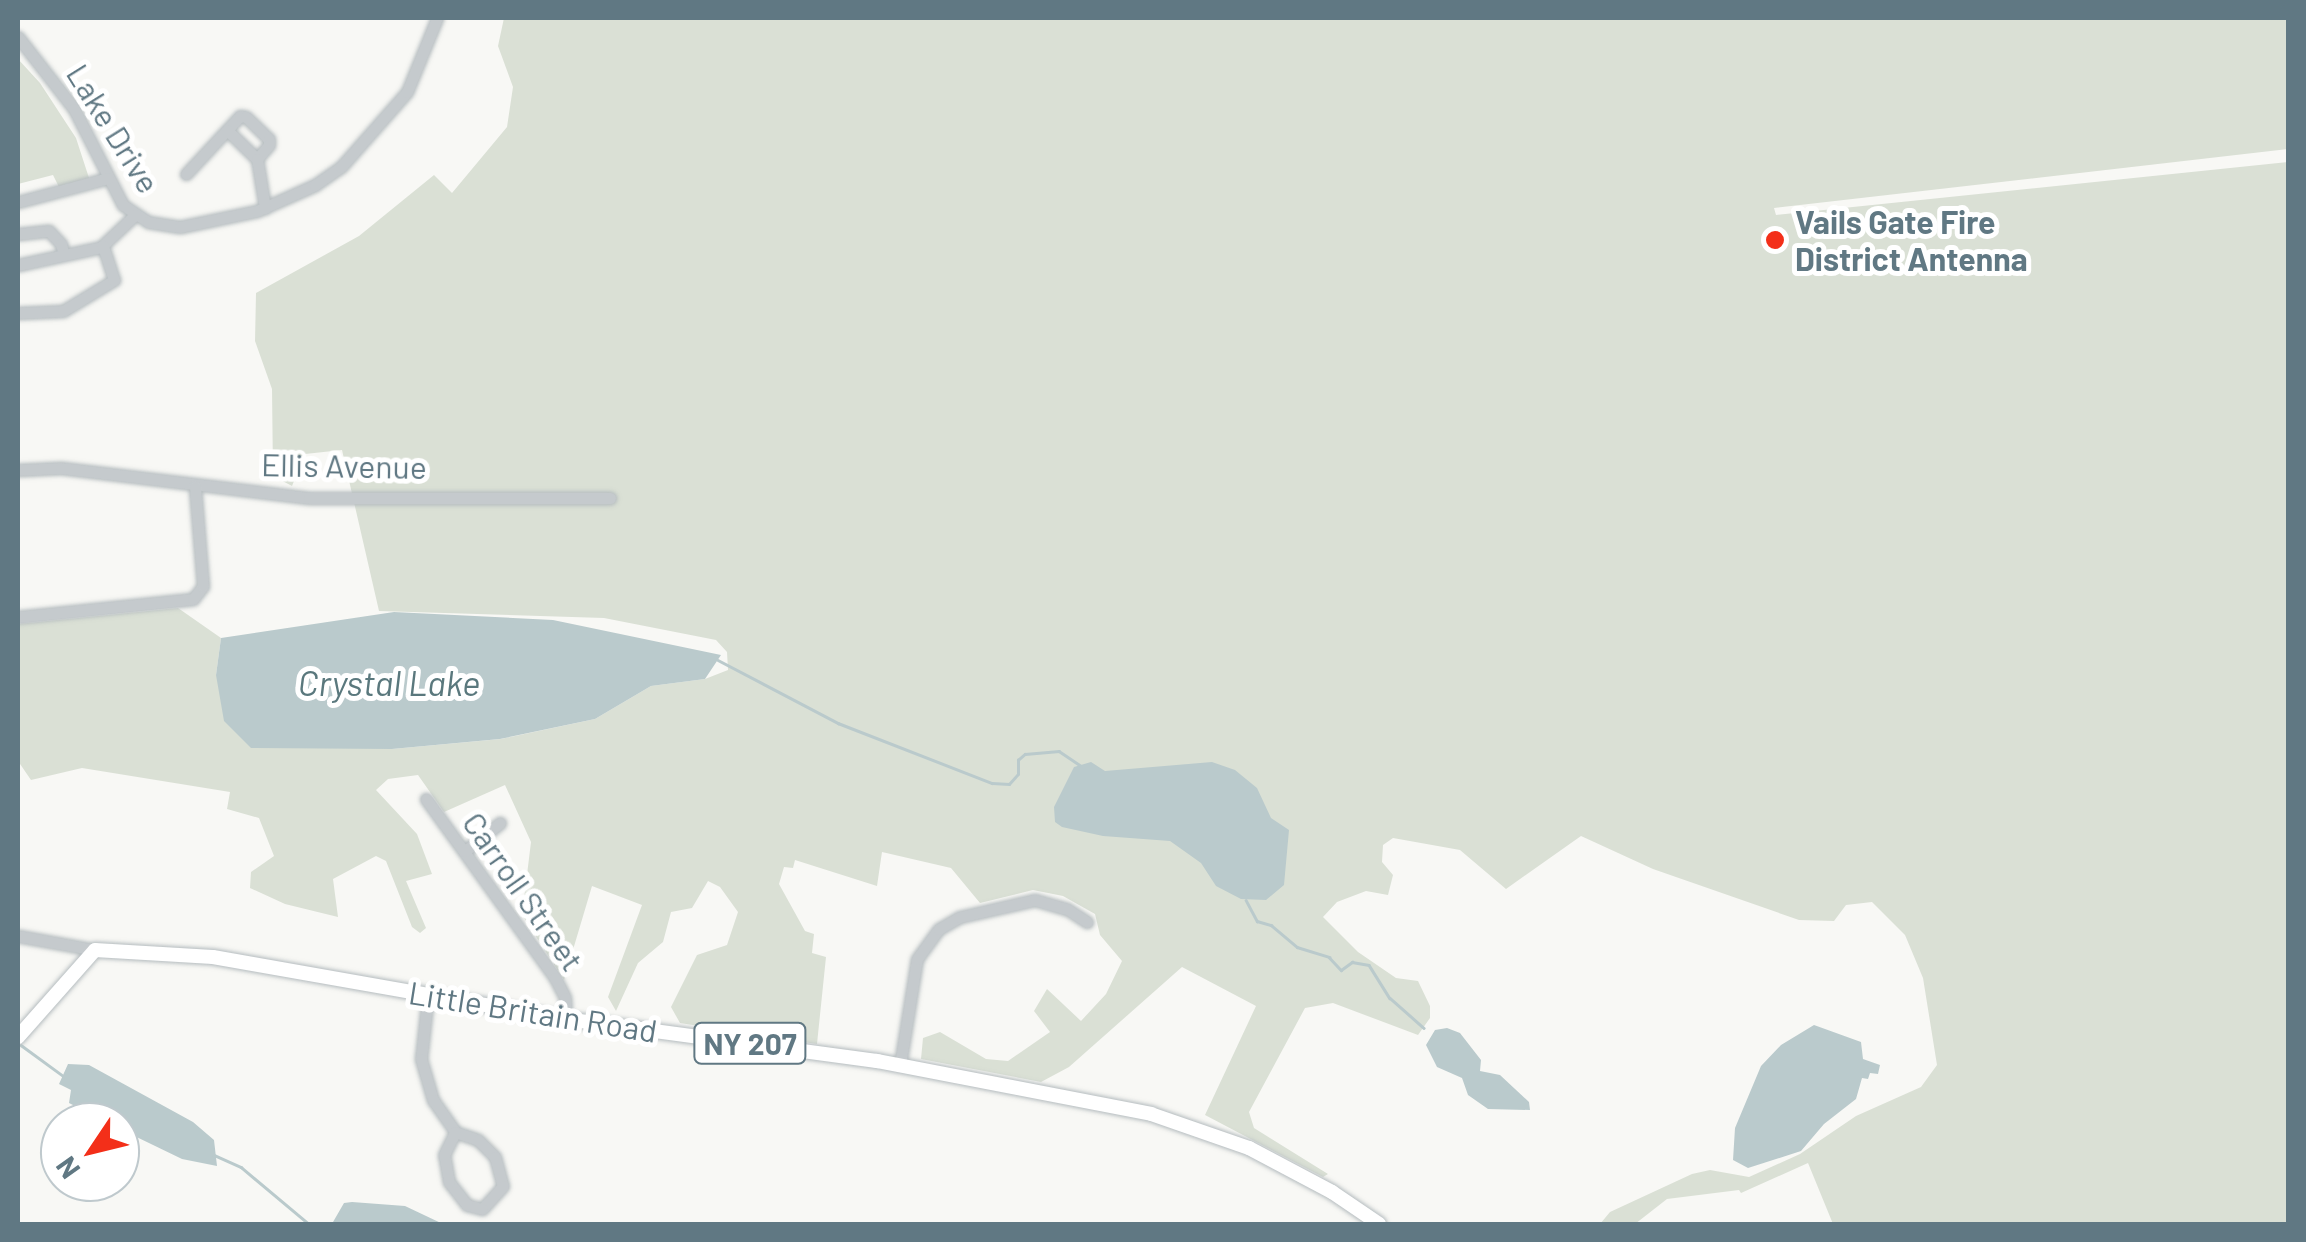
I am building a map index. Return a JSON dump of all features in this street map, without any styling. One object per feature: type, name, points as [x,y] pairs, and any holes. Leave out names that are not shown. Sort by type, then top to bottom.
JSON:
[{"type":"main road","name":"Little Britain Road","points":[[95,950],[213,956],[566,1019],[900,1065],[1151,1114],[1195,1127],[1296,1171],[1379,1224]]},
{"type":"main road","points":[[21,1033],[95,950]]},
{"type":"street","name":"Lake Drive","points":[[18,38],[72,105],[108,178],[135,215],[180,228],[265,208],[341,166],[380,128],[422,66],[437,18]]},
{"type":"street","points":[[186,174],[240,116],[246,116],[269,139],[257,159]]},
{"type":"street","points":[[227,130],[257,159],[265,208]]},
{"type":"street","points":[[18,202],[108,178]]},
{"type":"street","points":[[18,265],[103,246],[135,215]]},
{"type":"street","points":[[18,234],[48,230],[61,244],[64,255]]},
{"type":"street","points":[[18,313],[63,311],[114,280],[103,246]]},
{"type":"street","name":"Ellis Avenue","points":[[18,470],[61,468],[310,498],[610,498]]},
{"type":"street","points":[[18,617],[193,600],[203,586],[195,486]]},
{"type":"street","name":"Carroll Street","points":[[426,799],[554,978],[565,998],[566,1019]]},
{"type":"street","points":[[465,851],[500,822]]},
{"type":"street","points":[[900,1065],[917,959],[939,929],[960,918],[1035,900],[1067,908],[1087,922]]},
{"type":"street","name":"Little Britain Road","points":[[18,936],[95,950]]},
{"type":"street","points":[[428,996],[421,1058],[432,1100],[455,1132],[478,1140],[495,1158],[502,1186],[482,1209],[467,1205],[449,1182],[444,1155],[455,1132]]},
{"type":"shaded area","points":[[504,18],[2288,18],[2288,149],[1774,208],[1776,215],[2288,162],[2288,1224],[1833,1224],[1808,1163],[1741,1193],[1739,1190],[1667,1199],[1635,1224],[1600,1224],[1610,1212],[1692,1174],[1710,1170],[1749,1177],[1800,1154],[1856,1116],[1921,1087],[1937,1065],[1923,978],[1905,935],[1872,902],[1846,905],[1834,921],[1799,920],[1653,869],[1581,836],[1506,889],[1460,850],[1393,838],[1383,845],[1382,862],[1393,875],[1388,895],[1366,891],[1337,902],[1323,917],[1358,952],[1396,978],[1418,981],[1430,1006],[1430,1018],[1418,1035],[1333,1003],[1305,1008],[1249,1112],[1254,1128],[1328,1174],[1323,1177],[1205,1115],[1256,1006],[1182,967],[1069,1067],[1041,1082],[921,1059],[923,1038],[940,1032],[986,1059],[1008,1061],[1050,1032],[1034,1011],[1047,989],[1081,1021],[1106,994],[1122,961],[1100,935],[1095,914],[1063,896],[1033,890],[980,903],[951,868],[882,852],[877,886],[795,860],[793,868],[784,867],[779,884],[805,931],[814,934],[812,953],[826,957],[817,1044],[680,1023],[671,1007],[697,955],[727,945],[738,912],[720,887],[708,881],[692,908],[671,912],[663,942],[638,963],[616,1011],[608,997],[642,905],[592,886],[564,980],[522,915],[531,842],[505,785],[444,812],[418,775],[388,779],[376,790],[417,834],[432,874],[406,881],[426,928],[420,933],[412,927],[386,861],[376,856],[333,879],[338,917],[285,904],[250,888],[251,872],[274,856],[259,818],[227,809],[230,792],[82,768],[31,780],[18,761],[18,624],[178,608],[221,638],[216,675],[392,749],[501,739],[595,719],[651,686],[705,679],[728,670],[727,652],[716,640],[604,618],[379,611],[342,450],[305,454],[292,486],[273,476],[272,389],[255,341],[256,293],[359,236],[434,175],[452,193],[507,127],[513,87],[498,46]]},
{"type":"shaded area","points":[[18,59],[40,83],[76,138],[89,178],[59,187],[53,175],[18,184]]},
{"type":"water","name":"Crystal Lake","points":[[394,612],[553,620],[721,655],[705,679],[651,686],[595,719],[500,739],[392,749],[251,748],[224,721],[216,675],[221,638]]},
{"type":"water","points":[[1091,762],[1105,771],[1212,762],[1235,770],[1257,788],[1271,818],[1289,830],[1284,885],[1266,900],[1241,899],[1216,886],[1201,863],[1170,841],[1103,836],[1062,827],[1055,822],[1054,807],[1074,767]]},
{"type":"water","points":[[1814,1025],[1861,1042],[1863,1059],[1880,1065],[1878,1074],[1862,1078],[1856,1099],[1824,1124],[1801,1151],[1748,1168],[1733,1160],[1735,1128],[1761,1066],[1781,1045]]},
{"type":"water","points":[[1447,1028],[1460,1033],[1481,1060],[1480,1071],[1500,1075],[1529,1102],[1530,1110],[1488,1109],[1468,1095],[1462,1078],[1437,1067],[1426,1045],[1435,1030]]},
{"type":"water","points":[[68,1064],[89,1065],[193,1122],[214,1140],[217,1166],[182,1159],[140,1139],[140,1102],[69,1102],[71,1090],[59,1084]]},
{"type":"water","points":[[344,1203],[405,1206],[443,1224],[324,1224],[333,1222]]},
{"type":"waterway","points":[[718,660],[838,723],[992,783],[1009,784],[1018,774],[1018,760],[1025,754],[1059,751],[1080,765]]},
{"type":"waterway","points":[[1246,900],[1257,921],[1271,925],[1297,947],[1329,957],[1341,970],[1352,962],[1369,965],[1390,998],[1424,1028]]},
{"type":"waterway","points":[[21,1045],[62,1075]]},
{"type":"waterway","points":[[214,1155],[241,1167],[309,1224]]},
{"type":"place","name":"Vails Gate Fire District Antenna","points":[[1775,240]]}]
